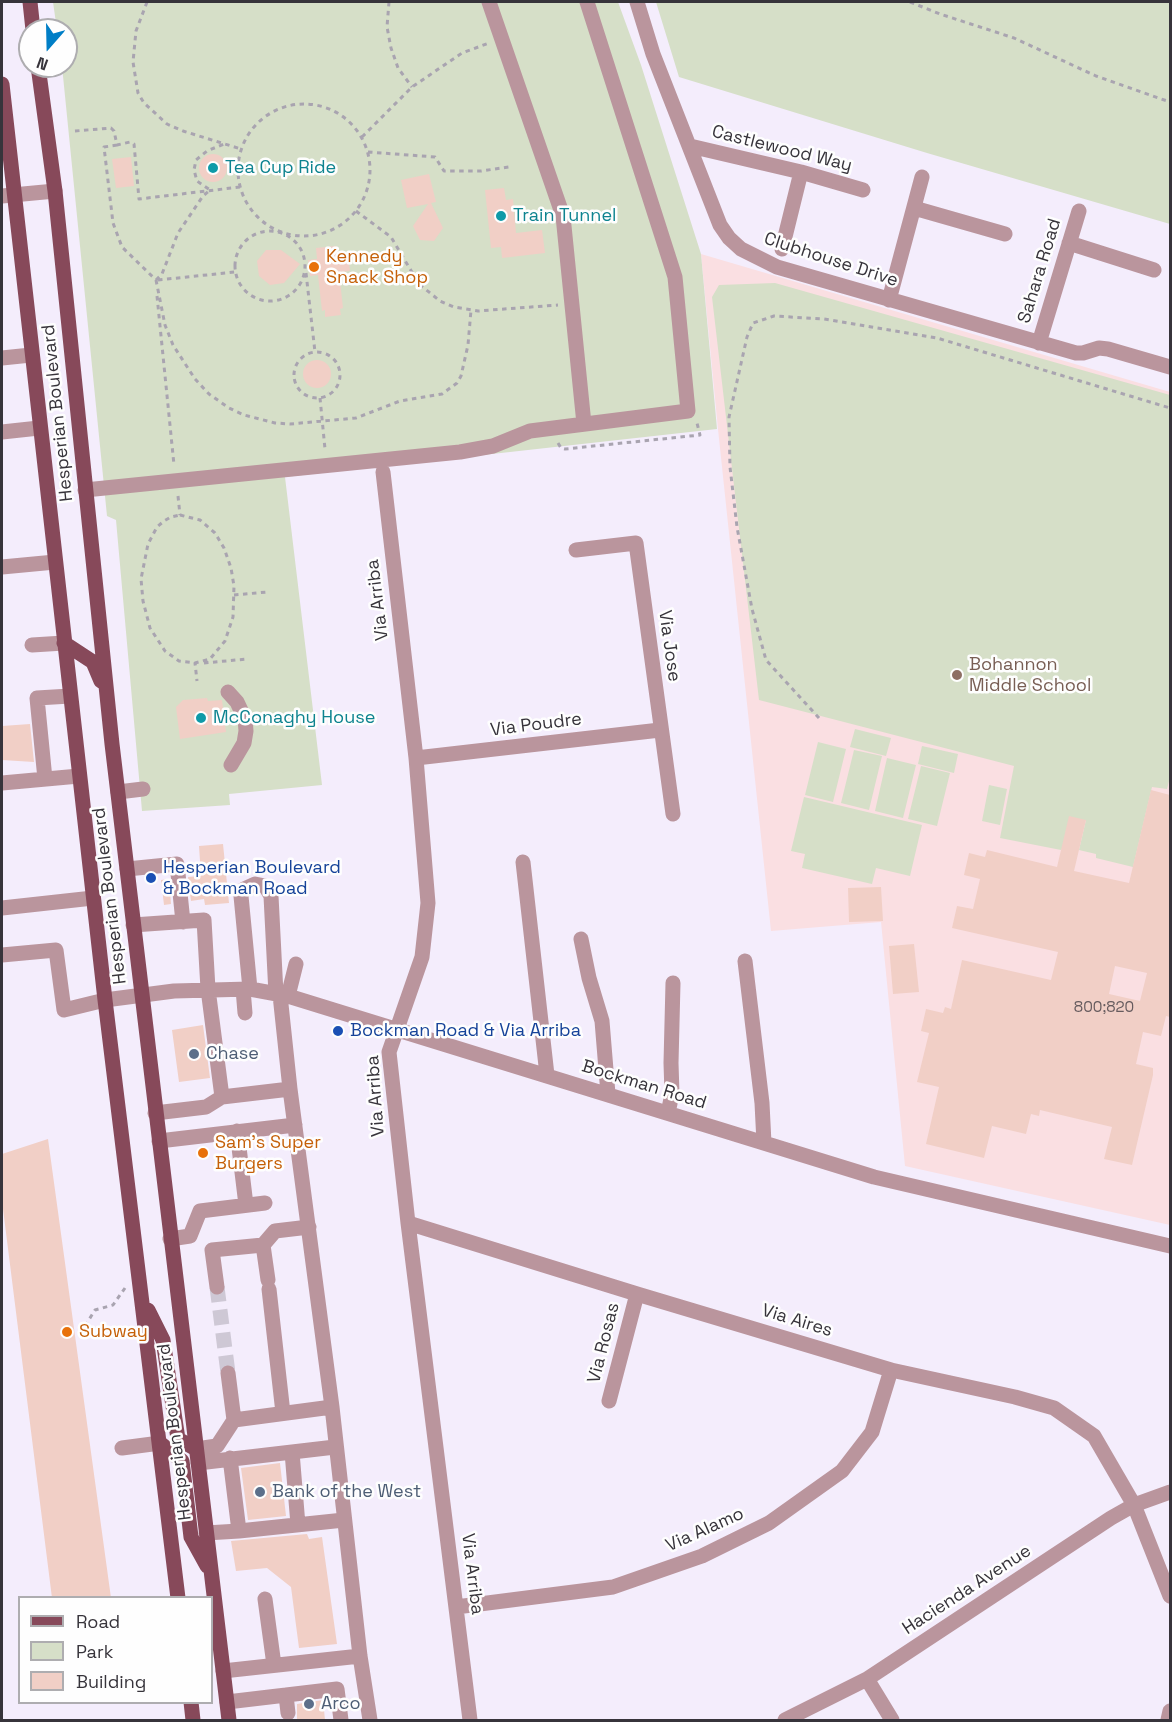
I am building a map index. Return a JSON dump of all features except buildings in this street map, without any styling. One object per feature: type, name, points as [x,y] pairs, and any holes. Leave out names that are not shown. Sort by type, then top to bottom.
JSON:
[{"type":"main road","points":[[30,2],[32,18]]},
{"type":"main road","name":"Hesperian Boulevard","points":[[40,78],[55,190],[126,869],[229,1720]]},
{"type":"main road","name":"Hesperian Boulevard","points":[[2,84],[7,195],[31,355],[105,1000],[178,1596]]},
{"type":"main road","points":[[64,643],[93,662],[106,695]]},
{"type":"main road","points":[[143,1302],[163,1340],[178,1439],[197,1456]]},
{"type":"main road","points":[[160,1443],[183,1461],[191,1537],[211,1574]]},
{"type":"main road","points":[[191,1704],[193,1720]]},
{"type":"street","points":[[489,2],[563,216],[584,424]]},
{"type":"street","points":[[85,490],[460,452],[494,446],[530,431],[556,431],[584,424],[688,411],[675,277],[587,2]]},
{"type":"street","name":"Clubhouse Drive","points":[[638,2],[653,54],[720,225],[741,249],[777,267],[1039,343],[1076,353],[1100,348],[1108,349],[1170,367]]},
{"type":"street","name":"Castlewood Way","points":[[690,146],[801,172],[863,190]]},
{"type":"street","points":[[782,249],[801,172]]},
{"type":"street","points":[[889,300],[922,177]]},
{"type":"street","points":[[7,195],[55,190]]},
{"type":"street","points":[[914,208],[1005,234]]},
{"type":"street","name":"Sahara Road","points":[[1039,343],[1079,211]]},
{"type":"street","points":[[1069,243],[1154,270]]},
{"type":"street","points":[[2,358],[31,355]]},
{"type":"street","points":[[2,432],[39,428]]},
{"type":"street","name":"Via Arriba","points":[[383,472],[416,758],[428,903],[422,957],[390,1052],[408,1223],[470,1720]]},
{"type":"street","name":"Via Jose","points":[[576,550],[636,543],[673,814]]},
{"type":"street","points":[[2,567],[55,562]]},
{"type":"street","points":[[32,645],[64,643]]},
{"type":"street","points":[[228,692],[237,702],[245,719],[246,731],[244,743],[231,765]]},
{"type":"street","points":[[45,779],[37,698],[70,696]]},
{"type":"street","name":"Via Poudre","points":[[416,758],[660,730]]},
{"type":"street","points":[[2,783],[79,776]]},
{"type":"street","points":[[118,792],[143,789]]},
{"type":"street","points":[[523,862],[548,1076]]},
{"type":"street","points":[[126,869],[177,864],[183,922]]},
{"type":"street","points":[[245,1013],[246,989],[241,896],[244,889],[255,884],[265,886],[271,896],[290,1089],[332,1407],[360,1656],[370,1720]]},
{"type":"street","points":[[2,908],[93,898]]},
{"type":"street","points":[[133,925],[204,920],[208,989],[222,1097]]},
{"type":"street","points":[[581,939],[589,978],[602,1021],[608,1095]]},
{"type":"street","name":"Bockman Road","points":[[2,955],[56,950],[64,1010],[105,1000],[208,989],[246,989],[281,995],[905,1185],[1170,1246]]},
{"type":"street","points":[[745,961],[762,1103],[764,1143]]},
{"type":"street","points":[[281,995],[296,964]]},
{"type":"street","points":[[668,1113],[672,1094],[670,1063],[673,984]]},
{"type":"street","points":[[155,1113],[206,1107],[222,1097],[290,1089]]},
{"type":"street","points":[[159,1141],[295,1125]]},
{"type":"street","points":[[237,1131],[246,1205]]},
{"type":"street","points":[[170,1239],[190,1236],[200,1211],[265,1203]]},
{"type":"street","name":"Via Aires","points":[[408,1223],[891,1370],[1015,1397],[1054,1408],[1094,1436],[1134,1505],[1170,1596]]},
{"type":"street","points":[[217,1287],[212,1250],[263,1245],[275,1232],[309,1227]]},
{"type":"street","points":[[263,1245],[283,1413]]},
{"type":"street","name":"Via Rosas","points":[[609,1401],[637,1294]]},
{"type":"street","name":"Via Alamo","points":[[456,1607],[613,1587],[702,1556],[769,1523],[842,1471],[872,1432],[891,1370]]},
{"type":"street","points":[[197,1456],[217,1446],[234,1420],[228,1373]]},
{"type":"street","points":[[234,1420],[332,1407]]},
{"type":"street","points":[[122,1448],[160,1443]]},
{"type":"street","points":[[197,1456],[230,1458],[335,1447]]},
{"type":"street","points":[[292,1452],[298,1525]]},
{"type":"street","points":[[230,1458],[239,1532]]},
{"type":"street","name":"Hacienda Avenue","points":[[784,1720],[867,1679],[1101,1524],[1134,1505],[1170,1492]]},
{"type":"street","points":[[206,1533],[239,1532],[344,1520]]},
{"type":"street","points":[[265,1599],[274,1665]]},
{"type":"street","points":[[224,1671],[360,1656]]},
{"type":"street","points":[[867,1679],[891,1720]]},
{"type":"street","points":[[227,1702],[338,1689],[341,1720]]},
{"type":"street","points":[[286,1695],[288,1713]]},
{"type":"street","points":[[1168,1720],[1170,1711]]},
{"type":"path","points":[[147,2],[136,31],[133,62],[138,93],[144,103],[167,124],[241,149]]},
{"type":"path","points":[[389,2],[387,27],[391,48],[398,68],[412,87]]},
{"type":"path","points":[[910,2],[1014,38],[1096,76],[1170,102]]},
{"type":"path","points":[[362,137],[412,87],[462,53],[502,40]]},
{"type":"path","points":[[306,271],[296,291],[286,298],[275,301],[264,301],[253,297],[244,290],[235,272],[236,257],[240,246],[249,237],[260,231],[272,230],[283,232],[299,235],[315,235],[330,230],[344,222],[356,211],[364,197],[369,183],[370,167],[368,152],[362,137],[350,122],[334,111],[316,105],[297,104],[279,108],[262,118],[249,132],[241,149],[238,174],[246,202],[256,215],[268,225],[283,232],[294,239],[302,248],[306,260],[315,352]]},
{"type":"path","points":[[75,131],[111,128],[114,131],[117,145]]},
{"type":"path","points":[[240,187],[138,199],[134,144],[130,142],[104,147],[113,223],[122,247],[156,280],[165,325],[182,363],[209,394],[229,408],[258,420],[290,424],[356,418],[400,401],[432,397],[451,388],[461,376],[471,310]]},
{"type":"path","points":[[210,190],[197,181],[194,170],[196,160],[207,151],[224,144]]},
{"type":"path","points":[[368,152],[435,157],[444,171],[481,171],[509,167]]},
{"type":"path","points":[[175,472],[161,350],[156,280],[162,274],[178,233],[203,196],[210,190]]},
{"type":"path","points":[[356,211],[391,237],[419,284],[429,294],[454,307],[471,310],[507,310],[572,303]]},
{"type":"path","points":[[156,280],[235,272]]},
{"type":"path","points":[[819,718],[766,660],[752,609],[737,527],[730,467],[729,417],[747,337],[753,323],[774,316],[824,319],[937,338],[1170,408]]},
{"type":"path","points":[[315,352],[330,356],[336,362],[340,376],[334,391],[320,398],[306,395],[296,384],[294,377],[297,363],[315,352]]},
{"type":"path","points":[[320,398],[325,450]]},
{"type":"path","points":[[556,431],[561,448],[565,449],[700,435],[699,424],[688,411]]},
{"type":"path","points":[[177,491],[180,514]]},
{"type":"path","points":[[195,663],[210,659],[225,641],[233,617],[234,595],[231,568],[224,548],[215,533],[200,520],[180,514],[171,517],[157,527],[148,544],[141,579],[142,601],[150,628],[165,651],[179,661],[195,663],[247,658]]},
{"type":"path","points":[[234,595],[267,592]]},
{"type":"path","points":[[195,663],[197,681]]},
{"type":"path","points":[[85,1326],[95,1310],[114,1305],[139,1268]]},
{"type":"shaded area","name":"Bohannon Middle School","points":[[701,254],[1170,392],[1170,1225],[905,1166],[881,922],[771,931]]},
{"type":"green space","points":[[53,2],[618,2],[641,65],[701,254],[717,429],[285,477],[322,785],[229,794],[230,805],[142,811],[116,520],[107,516],[63,78],[78,78],[78,18],[55,18]]},
{"type":"green space","points":[[656,2],[1170,2],[1170,224],[679,77]]},
{"type":"green space","points":[[775,283],[1170,395],[1170,777],[1167,789],[1152,787],[1133,867],[1096,858],[1096,854],[1079,850],[1086,820],[1061,850],[1000,838],[1014,766],[759,700],[712,297],[719,285]]},
{"type":"green space","points":[[855,729],[891,738],[886,756],[850,747]]},
{"type":"green space","points":[[818,742],[846,749],[833,802],[805,795]]},
{"type":"green space","points":[[922,746],[958,754],[954,773],[918,764]]},
{"type":"green space","points":[[854,750],[882,756],[869,810],[841,803]]},
{"type":"green space","points":[[887,758],[916,765],[903,818],[875,811]]},
{"type":"green space","points":[[921,766],[950,773],[937,826],[908,819]]},
{"type":"green space","points":[[989,785],[1007,789],[1000,825],[982,821]]},
{"type":"green space","points":[[804,797],[922,825],[910,876],[876,868],[872,884],[802,868],[805,854],[791,851]]},
{"type":"tunnel","points":[[217,1287],[228,1373]]},
{"type":"place","name":"Tea Cup Ride","points":[[213,168]]},
{"type":"place","name":"Train Tunnel","points":[[501,216]]},
{"type":"place","name":"Kennedy Snack Shop","points":[[314,267]]},
{"type":"place","name":"Bohannon Middle School","points":[[957,675]]},
{"type":"place","name":"McConaghy House","points":[[201,718]]},
{"type":"place","name":"Hesperian Boulevard & Bockman Road","points":[[151,878]]},
{"type":"place","name":"Bockman Road & Via Arriba","points":[[338,1031]]},
{"type":"place","name":"Chase","points":[[194,1054]]},
{"type":"place","name":"Sam's Super Burgers","points":[[203,1153]]},
{"type":"place","name":"Subway","points":[[67,1332]]},
{"type":"place","name":"Bank of the West","points":[[260,1492]]},
{"type":"place","name":"Arco","points":[[309,1704]]}]
